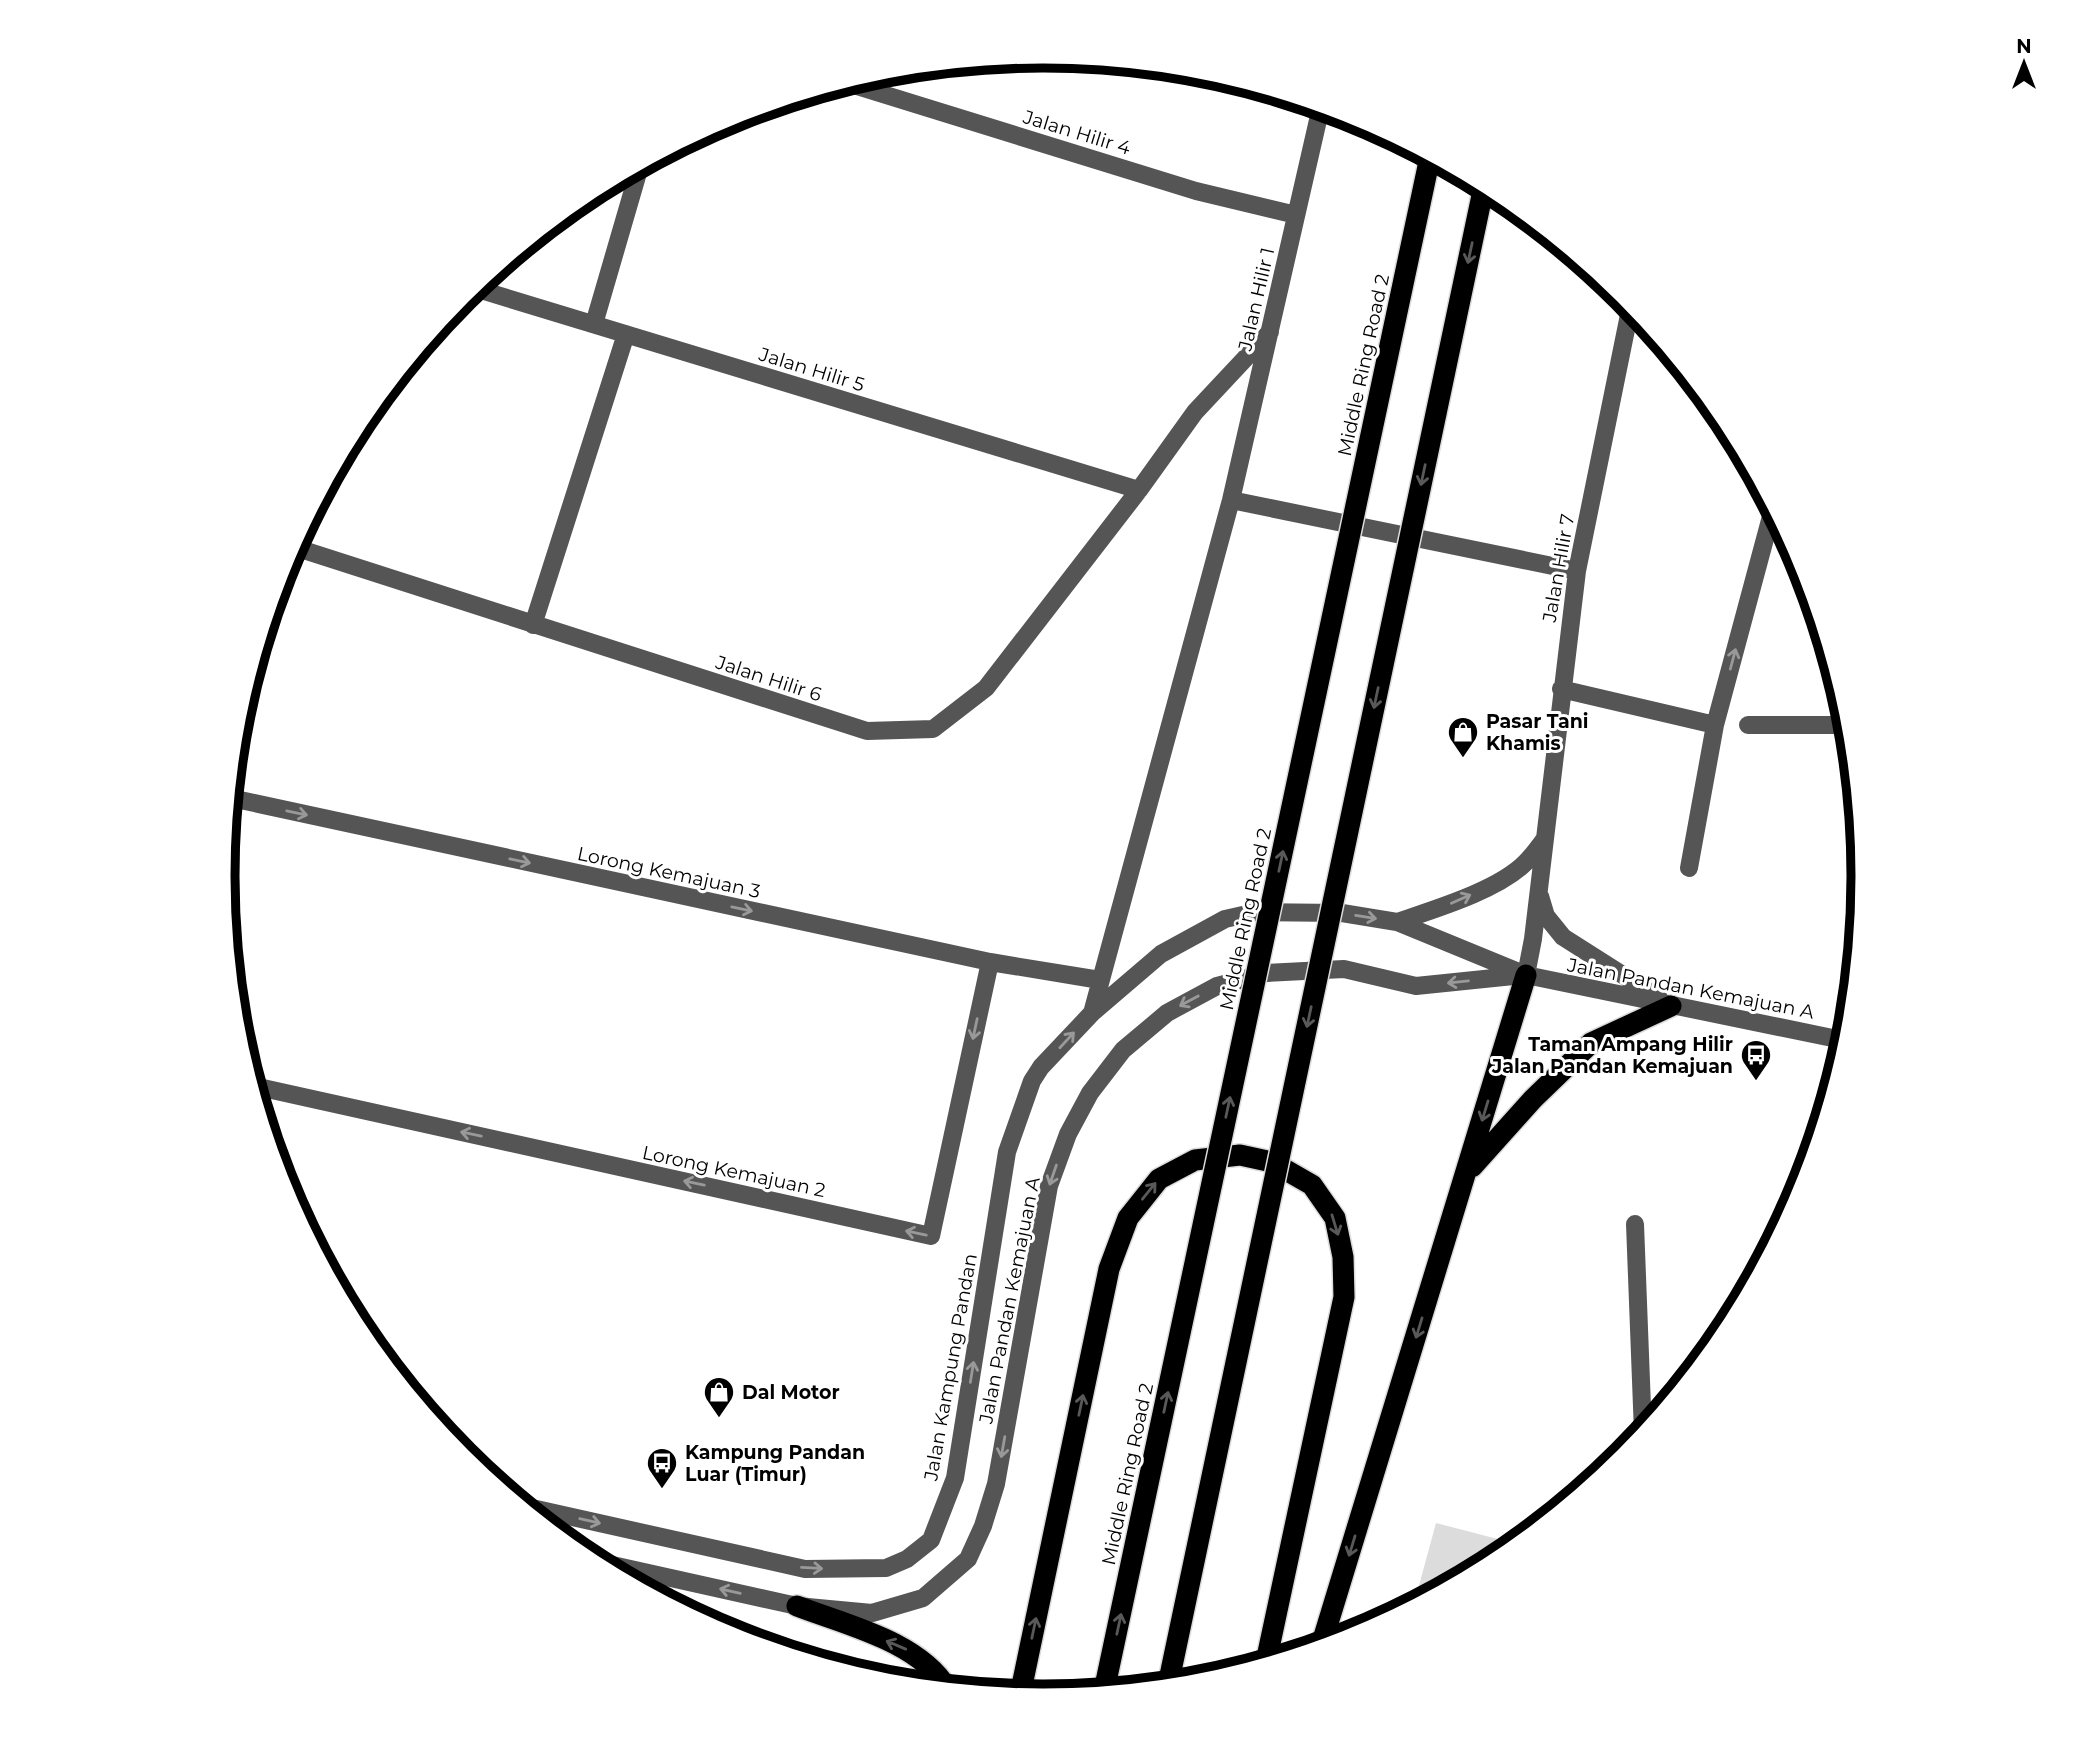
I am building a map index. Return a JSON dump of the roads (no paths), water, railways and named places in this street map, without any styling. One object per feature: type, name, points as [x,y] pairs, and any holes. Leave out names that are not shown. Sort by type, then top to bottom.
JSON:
[{"type":"highway","name":"Middle Ring Road 2","points":[[1106,1682],[1428,166]]},
{"type":"highway","points":[[1170,1674],[1482,197]]},
{"type":"highway","points":[[1325,1634],[1526,975]]},
{"type":"highway","points":[[1466,1173],[1533,1099],[1591,1043],[1671,1006]]},
{"type":"highway","points":[[1022,1684],[1110,1269],[1128,1218],[1158,1179],[1195,1160],[1240,1155],[1272,1162],[1312,1185],[1335,1218],[1343,1257],[1344,1297],[1268,1652]]},
{"type":"highway","points":[[797,1606],[905,1648],[942,1678]]},
{"type":"street","name":"Jalan Hilir 4","points":[[866,89],[1196,191],[1296,215]]},
{"type":"street","name":"Jalan Hilir 1","points":[[1092,1013],[1231,500],[1319,117]]},
{"type":"street","points":[[593,324],[636,179]]},
{"type":"street","name":"Jalan Hilir 5","points":[[486,292],[1139,490]]},
{"type":"street","name":"Jalan Hilir 7","points":[[1526,975],[1577,571],[1628,319]]},
{"type":"street","name":"Jalan Hilir 6","points":[[304,551],[867,730],[933,729],[986,688],[1139,490],[1195,412],[1270,332]]},
{"type":"street","points":[[533,625],[626,334]]},
{"type":"street","points":[[1231,500],[1577,571]]},
{"type":"street","points":[[1689,868],[1715,725],[1769,522]]},
{"type":"street","points":[[1561,689],[1715,725]]},
{"type":"street","points":[[1748,725],[1837,725]]},
{"type":"street","name":"Lorong Kemajuan 3","points":[[239,801],[990,962],[1100,980]]},
{"type":"street","points":[[1397,922],[1451,904],[1489,887],[1525,864],[1544,841]]},
{"type":"street","points":[[1538,889],[1546,916],[1563,937],[1671,1006]]},
{"type":"street","name":"Jalan Pandan Kemajuan A","points":[[1092,1013],[1161,954],[1225,919],[1256,912],[1342,913],[1397,922],[1526,975],[1835,1039]]},
{"type":"street","name":"Lorong Kemajuan 2","points":[[264,1088],[931,1236],[990,962]]},
{"type":"street","name":"Jalan Pandan Kemajuan A","points":[[797,1606],[872,1613],[923,1598],[968,1559],[983,1526],[996,1484],[1049,1186],[1068,1134],[1090,1093],[1123,1050],[1177,1007],[1217,986],[1266,973],[1344,969],[1416,986],[1526,975]]},
{"type":"street","name":"Jalan Kampung Pandan","points":[[542,1510],[805,1569],[886,1568],[907,1559],[931,1541],[955,1478],[1007,1152],[1032,1081],[1041,1067],[1092,1013]]},
{"type":"street","points":[[1634,1224],[1642,1418]]},
{"type":"street","points":[[625,1568],[797,1606]]},
{"type":"place","name":"Pasar Tani Khamis","points":[[1463,759]]},
{"type":"place","name":"Taman Ampang Hilir Jalan Pandan Kemajuan","points":[[1756,1082]]},
{"type":"place","name":"Dal Motor","points":[[719,1419]]},
{"type":"place","name":"Kampung Pandan Luar (Timur)","points":[[662,1490]]}]
